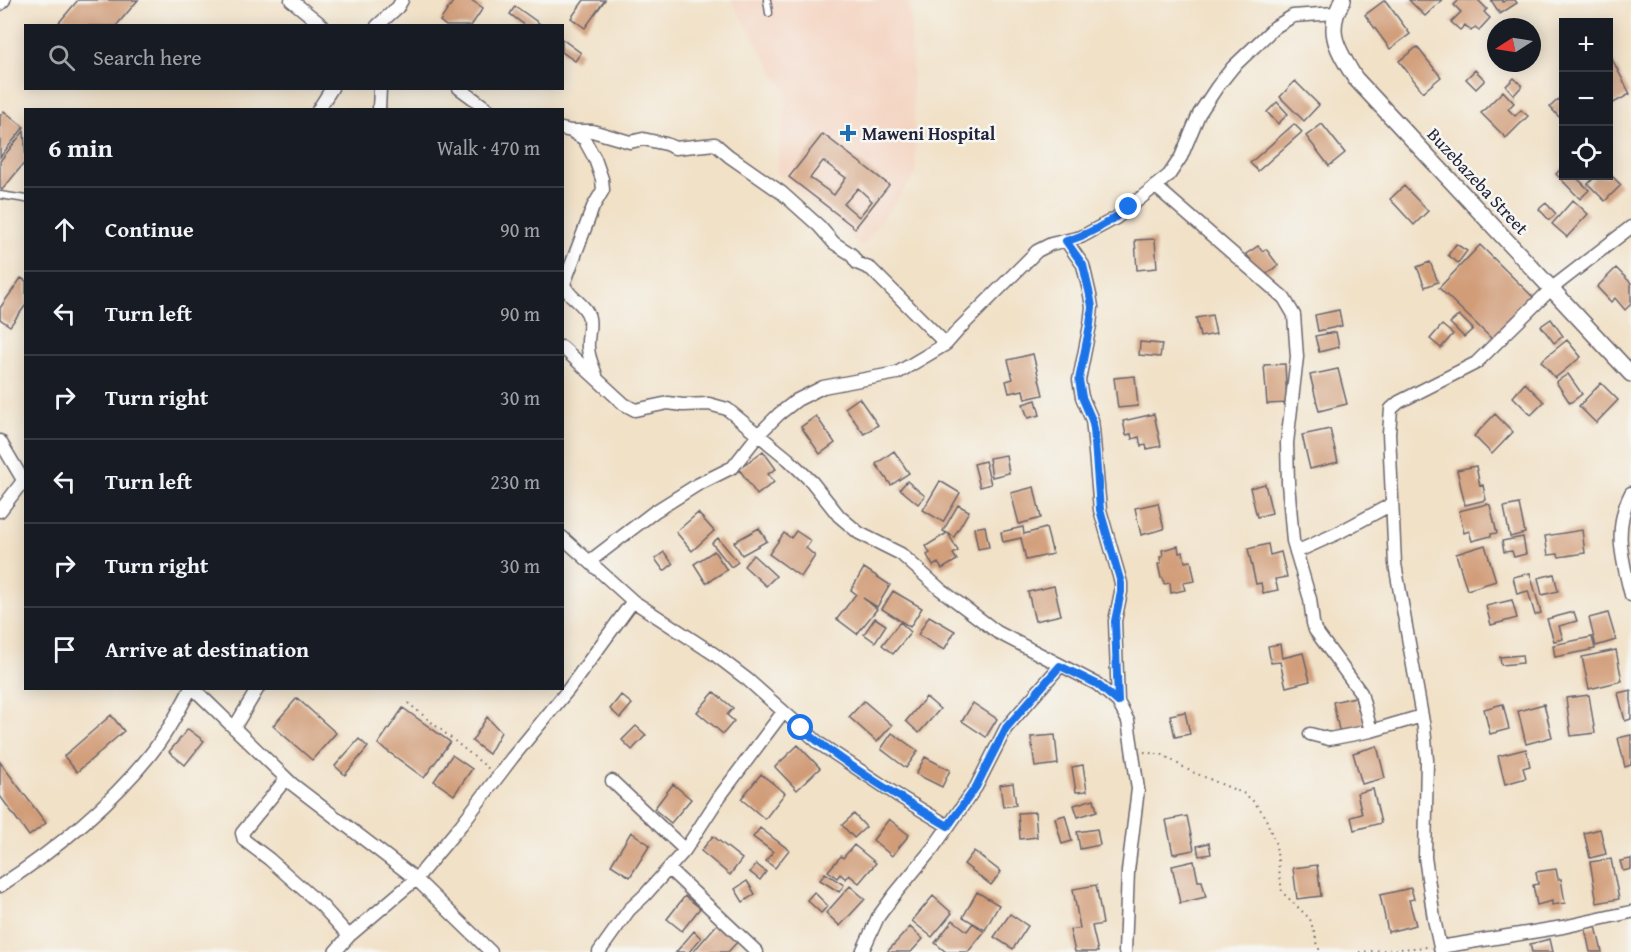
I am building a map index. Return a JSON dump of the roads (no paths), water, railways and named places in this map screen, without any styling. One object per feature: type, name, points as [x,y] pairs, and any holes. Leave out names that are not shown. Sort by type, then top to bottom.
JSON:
[{"type":"street","points":[[0,4],[4,0]]},
{"type":"street","points":[[291,0],[321,24]]},
{"type":"street","points":[[379,24],[400,3]]},
{"type":"street","points":[[393,24],[400,3]]},
{"type":"street","points":[[590,561],[654,512],[733,466],[759,434],[796,400],[823,387],[897,373],[946,344],[1037,251],[1051,244],[1081,237],[1116,218],[1175,167],[1199,114],[1233,67],[1287,18],[1339,6]]},
{"type":"street","name":"Buzebazeba Street","points":[[1339,6],[1334,27],[1336,47],[1355,78],[1631,374]]},
{"type":"street","points":[[319,108],[331,90]]},
{"type":"street","points":[[379,108],[380,90]]},
{"type":"street","points":[[462,90],[486,108]]},
{"type":"street","points":[[567,130],[592,131],[630,142],[644,139],[675,148],[715,144],[807,214],[834,243],[851,254],[857,263],[872,269],[946,344]]},
{"type":"street","points":[[567,130],[584,139],[595,159],[602,179],[603,190],[593,207],[564,284],[567,291],[585,308],[590,318],[587,345],[598,379]]},
{"type":"street","points":[[1155,186],[1284,298],[1294,315],[1297,357],[1287,443],[1293,541],[1310,599],[1315,630],[1361,693],[1371,731]]},
{"type":"street","points":[[1631,227],[1552,288],[1476,363],[1399,402],[1391,409],[1389,433],[1395,564],[1422,716],[1427,759],[1425,857],[1440,949],[1631,912]]},
{"type":"street","points":[[1066,241],[1083,265],[1092,307],[1079,380],[1082,397],[1094,429],[1100,510],[1120,576],[1121,592],[1115,621],[1118,702]]},
{"type":"street","points":[[564,349],[624,404],[635,411],[661,404],[709,404],[727,409],[775,447],[812,482],[839,516],[859,533],[901,554],[940,589],[997,632],[1097,684],[1118,702],[1128,721],[1138,789],[1128,871],[1125,952]]},
{"type":"street","points":[[0,441],[24,481],[0,511]]},
{"type":"street","points":[[1631,493],[1622,511],[1620,545],[1631,595]]},
{"type":"street","points":[[1296,552],[1392,504]]},
{"type":"street","points":[[564,539],[633,601],[714,654],[748,680],[820,744],[948,826]]},
{"type":"street","points":[[335,952],[349,936],[416,879],[568,690],[633,601]]},
{"type":"street","points":[[862,952],[878,917],[900,886],[933,849],[976,787],[1006,728],[1060,666]]},
{"type":"street","points":[[0,886],[56,847],[121,788],[151,754],[191,690]]},
{"type":"street","points":[[194,690],[286,778],[416,879],[491,952]]},
{"type":"street","points":[[234,728],[257,690]]},
{"type":"street","points":[[599,952],[629,910],[685,850],[720,795],[783,712]]},
{"type":"street","points":[[1310,734],[1329,739],[1371,731],[1422,716]]},
{"type":"street","points":[[286,778],[247,824],[242,837],[322,906],[349,936]]},
{"type":"street","points":[[612,781],[685,850]]},
{"type":"street","points":[[669,869],[757,952]]},
{"type":"lane","points":[[767,0],[770,13]]},
{"type":"lane","points":[[0,195],[24,199]]},
{"type":"place","name":"Maweni Hospital","points":[[848,133]]}]
